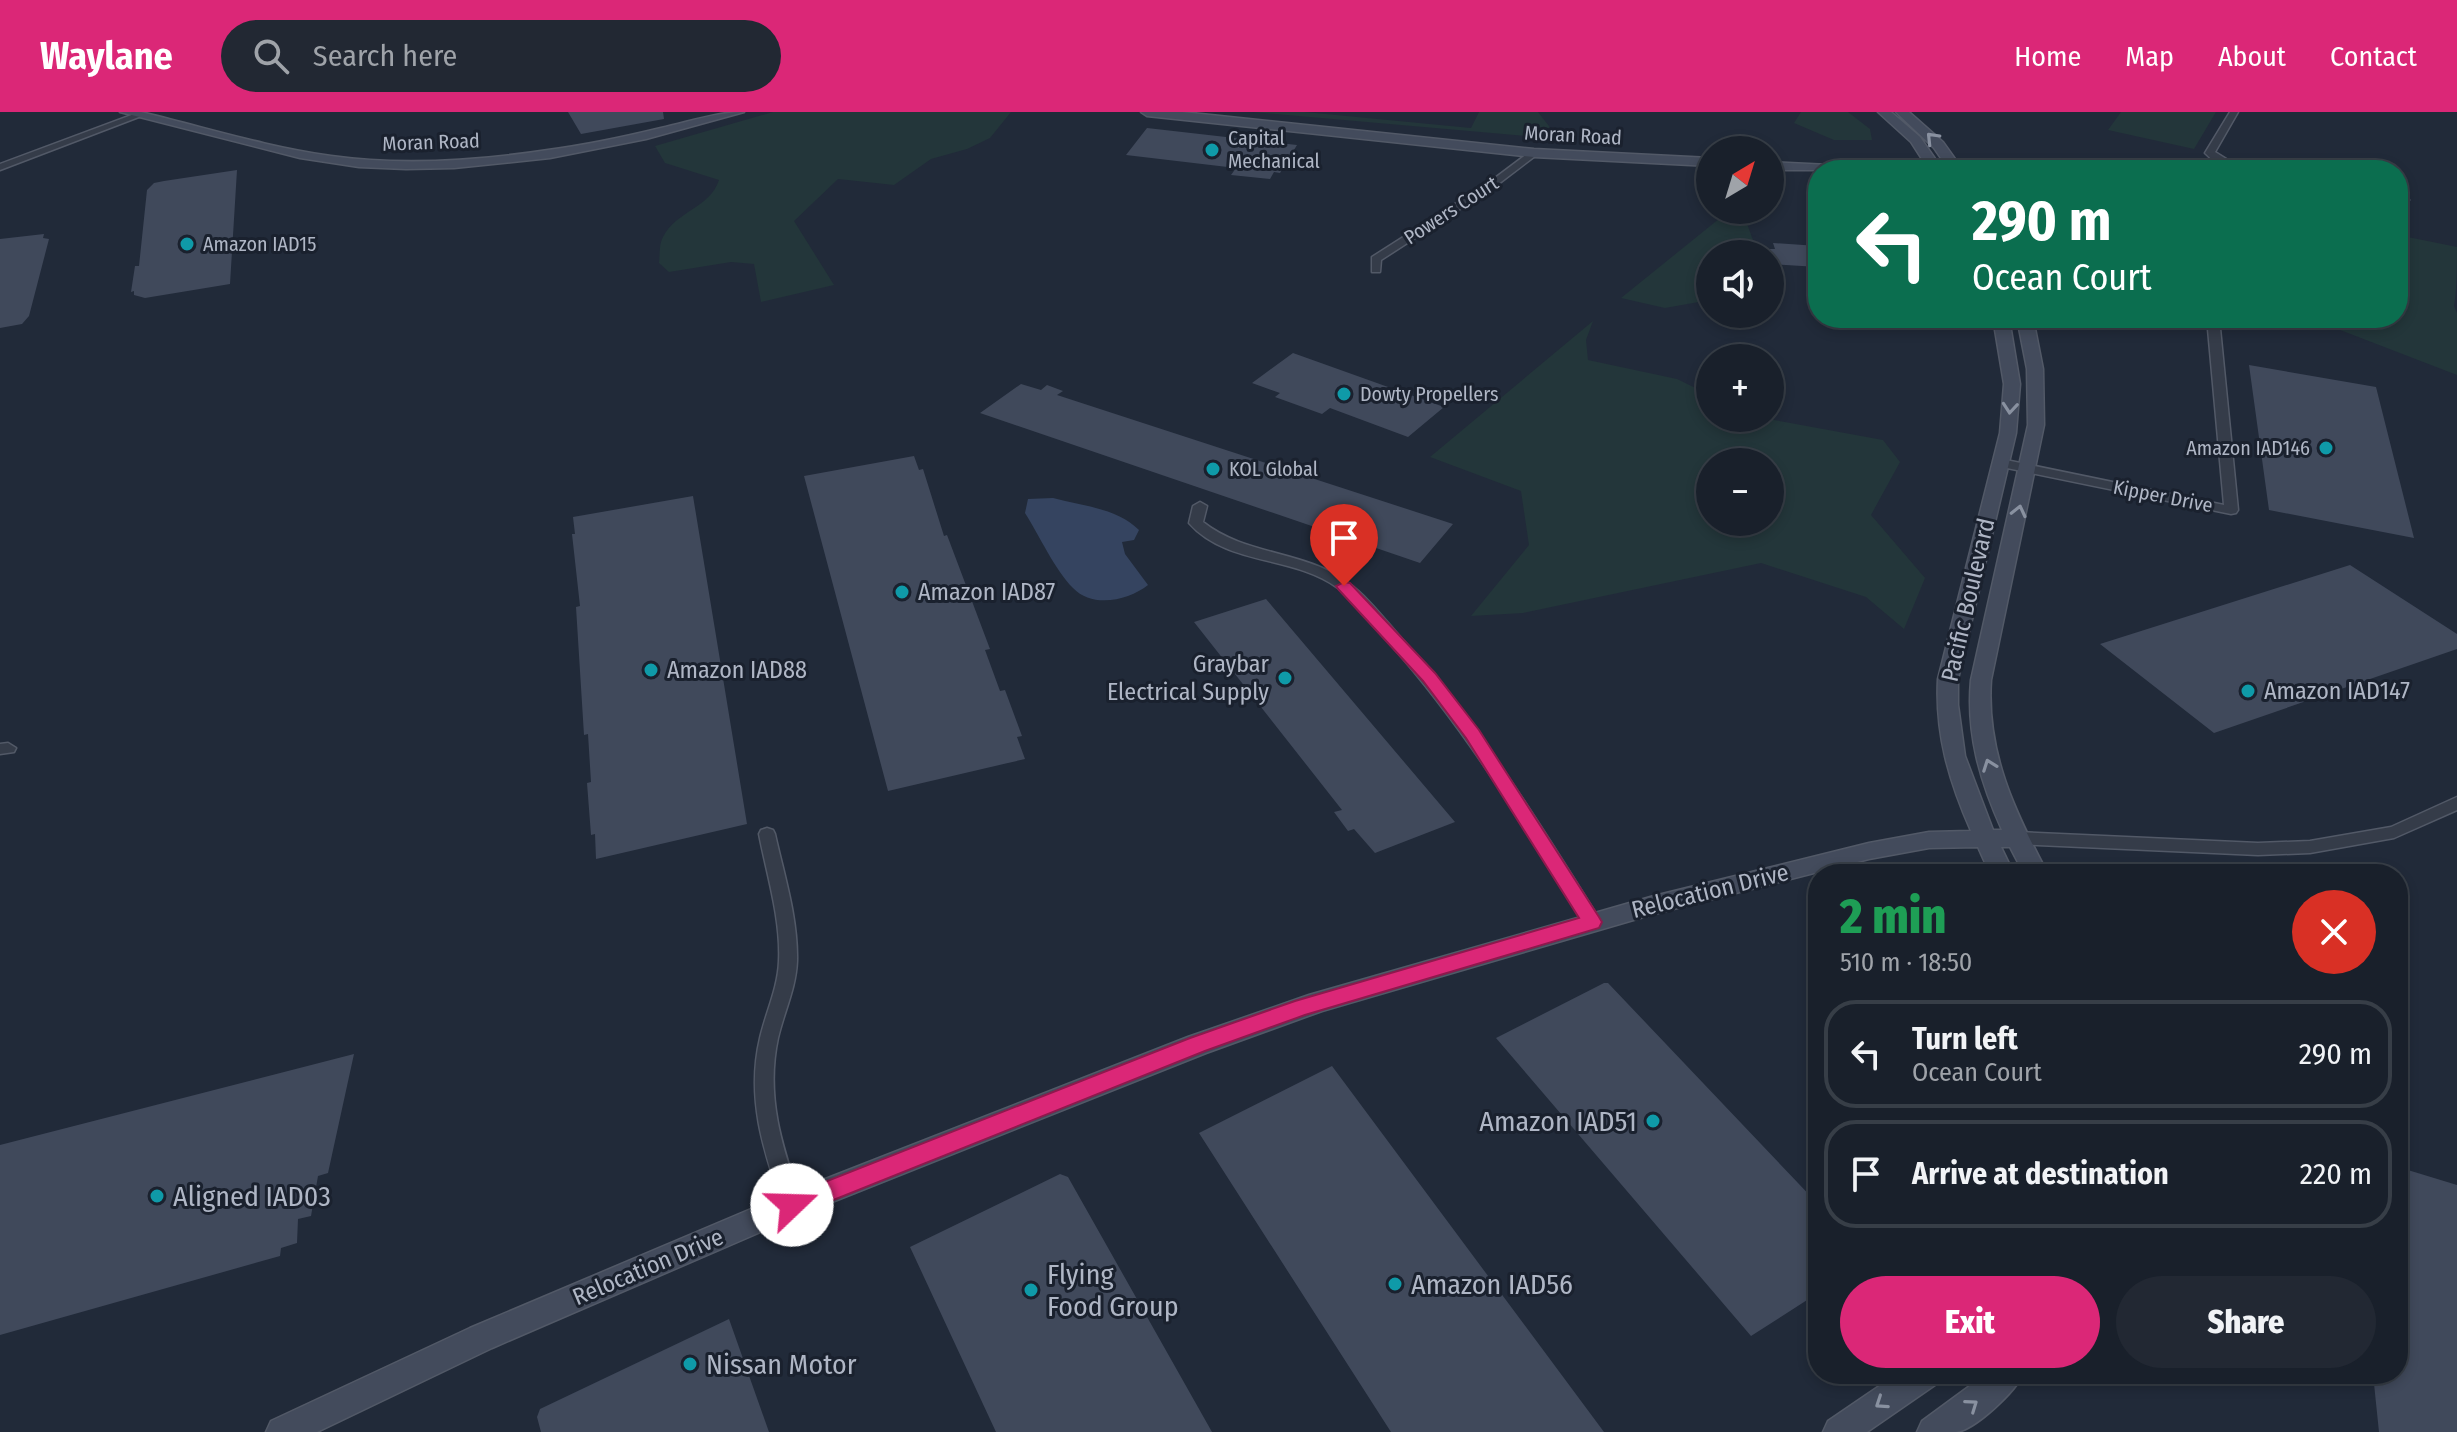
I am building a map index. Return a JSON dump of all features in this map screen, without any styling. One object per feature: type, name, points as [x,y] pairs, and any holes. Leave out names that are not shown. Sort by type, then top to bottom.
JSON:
[{"type":"street","name":"Moran Road","points":[[126,112],[333,159],[409,164],[505,158],[612,143],[738,112]]},
{"type":"street","name":"Moran Road","points":[[1147,112],[1534,153],[1696,161]]},
{"type":"street","points":[[1181,112],[1247,123]]},
{"type":"street","points":[[1884,112],[1916,140],[1929,160]]},
{"type":"street","points":[[1902,112],[1939,145],[1949,160]]},
{"type":"street","points":[[2218,160],[2210,153],[2234,112]]},
{"type":"street","points":[[0,167],[144,114]]},
{"type":"street","name":"Powers Court","points":[[1376,270],[1376,259],[1494,183],[1534,153]]},
{"type":"street","points":[[1784,167],[1808,168]]},
{"type":"street","name":"Pacific Boulevard","points":[[1997,864],[1953,756],[1945,707],[1948,679],[2008,433],[2012,384],[2003,328]]},
{"type":"street","name":"Pacific Boulevard","points":[[2027,328],[2037,394],[2036,425],[2029,469],[1981,680],[1978,717],[1982,747],[2031,864]]},
{"type":"street","name":"Kipper Drive","points":[[2001,463],[2231,510],[2214,328]]},
{"type":"street","points":[[1200,506],[1196,523],[1207,535],[1226,545],[1317,569],[1344,586],[1429,677],[1473,734],[1592,922]]},
{"type":"street","name":"Relocation Drive","points":[[1823,864],[1929,840],[2018,838],[2258,849],[2310,847],[2394,832],[2457,803]]},
{"type":"street","points":[[767,834],[782,903],[788,971],[768,1040],[763,1076],[763,1116],[792,1205]]},
{"type":"street","name":"Relocation Drive","points":[[282,1432],[481,1338],[792,1205],[1197,1045],[1297,1009],[1592,922],[1808,868]]},
{"type":"street","points":[[1839,1432],[1909,1384]]},
{"type":"street","points":[[1933,1432],[1998,1384]]},
{"type":"green space","points":[[773,112],[1011,112],[990,138],[967,149],[931,159],[894,185],[838,179],[794,221],[834,285],[761,302],[754,264],[731,262],[669,272],[659,263],[663,237],[676,221],[708,197],[719,180],[665,163],[655,146]]},
{"type":"green space","points":[[1253,112],[1305,112],[1471,128],[1479,112],[1538,112],[1559,139]]},
{"type":"green space","points":[[1801,112],[1848,112],[1870,129],[1872,140],[1834,140],[1794,123]]},
{"type":"green space","points":[[2121,112],[2216,112],[2194,149],[2108,130]]},
{"type":"green space","points":[[1713,224],[1747,224],[1753,240],[1696,240],[1696,302],[1665,308],[1621,298]]},
{"type":"green space","points":[[2408,237],[2457,247],[2454,306],[2457,313],[2457,375],[2335,328],[2408,328]]},
{"type":"green space","points":[[1593,321],[1586,340],[1588,360],[1677,379],[1696,388],[1696,432],[1784,432],[1784,422],[1883,440],[1900,462],[1871,515],[1925,578],[1904,629],[1866,597],[1761,563],[1523,613],[1471,616],[1529,545],[1521,491],[1430,457]]},
{"type":"water","points":[[1053,498],[1110,512],[1139,530],[1134,540],[1122,542],[1125,554],[1148,585],[1131,595],[1111,600],[1090,598],[1073,588],[1025,513],[1028,499]]},
{"type":"building","points":[[568,112],[663,112],[664,119],[581,134]]},
{"type":"building","name":"Capital Mechanical","points":[[1147,128],[1297,145],[1280,173],[1274,172],[1270,179],[1231,175],[1236,168],[1126,155]]},
{"type":"building","name":"Amazon IAD15","points":[[237,170],[230,284],[145,298],[134,295],[134,291],[131,292],[135,266],[139,266],[147,190],[154,183]]},
{"type":"building","points":[[44,234],[43,238],[49,239],[29,316],[22,324],[0,328],[0,239]]},
{"type":"building","points":[[1784,244],[1808,245],[1808,266],[1784,265]]},
{"type":"building","name":"Dowty Propellers","points":[[1293,353],[1444,407],[1408,437],[1330,408],[1322,414],[1275,397],[1280,393],[1252,383]]},
{"type":"building","name":"Amazon IAD146","points":[[2249,365],[2376,387],[2414,538],[2269,510]]},
{"type":"building","name":"KOL Global","points":[[1021,384],[1041,390],[1047,385],[1063,391],[1057,395],[1453,524],[1420,563],[980,413]]},
{"type":"building","name":"Amazon IAD87","points":[[914,456],[919,470],[923,469],[944,536],[947,535],[990,649],[985,650],[1000,691],[1005,690],[1022,736],[1017,737],[1025,759],[888,791],[804,476]]},
{"type":"building","name":"Amazon IAD88","points":[[693,496],[747,824],[596,859],[587,783],[591,782],[588,734],[584,735],[576,607],[580,606],[573,517]]},
{"type":"building","name":"Amazon IAD147","points":[[2350,565],[2457,634],[2457,649],[2214,733],[2100,644]]},
{"type":"building","name":"Graybar Electrical Supply","points":[[1266,599],[1455,822],[1375,853],[1354,829],[1348,831],[1334,812],[1342,810],[1194,622]]},
{"type":"building","name":"Amazon IAD51","points":[[1608,983],[1808,1193],[1808,1299],[1751,1336],[1496,1038]]},
{"type":"building","name":"Aligned IAD03","points":[[354,1054],[328,1173],[318,1176],[311,1216],[298,1219],[297,1243],[281,1248],[280,1256],[0,1335],[0,1145]]},
{"type":"building","name":"Amazon IAD56","points":[[1332,1066],[1604,1432],[1391,1432],[1199,1133]]},
{"type":"building","points":[[2408,1170],[2457,1185],[2457,1432],[2379,1432],[2374,1384],[2408,1384]]},
{"type":"building","name":"Flying Food Group","points":[[1060,1174],[1068,1177],[1212,1432],[996,1432],[910,1247]]},
{"type":"building","name":"Nissan Motor","points":[[729,1319],[769,1432],[541,1432],[537,1417],[540,1409]]},
{"type":"place","name":"Capital Mechanical","points":[[1212,150]]},
{"type":"place","name":"Amazon IAD15","points":[[187,244]]},
{"type":"place","name":"Dowty Propellers","points":[[1344,394]]},
{"type":"place","name":"Amazon IAD146","points":[[2326,448]]},
{"type":"place","name":"KOL Global","points":[[1213,469]]},
{"type":"place","name":"Amazon IAD87","points":[[902,592]]},
{"type":"place","name":"Amazon IAD88","points":[[651,670]]},
{"type":"place","name":"Graybar Electrical Supply","points":[[1285,678]]},
{"type":"place","name":"Amazon IAD147","points":[[2248,691]]},
{"type":"place","name":"Amazon IAD51","points":[[1653,1121]]},
{"type":"place","name":"Aligned IAD03","points":[[157,1196]]},
{"type":"place","name":"Amazon IAD56","points":[[1395,1284]]},
{"type":"place","name":"Flying Food Group","points":[[1031,1290]]},
{"type":"place","name":"Nissan Motor","points":[[690,1364]]},
{"type":"route","points":[[792,1205],[1197,1045],[1302,1007],[1392,978],[1592,922],[1473,734],[1429,677],[1344,586]]}]
